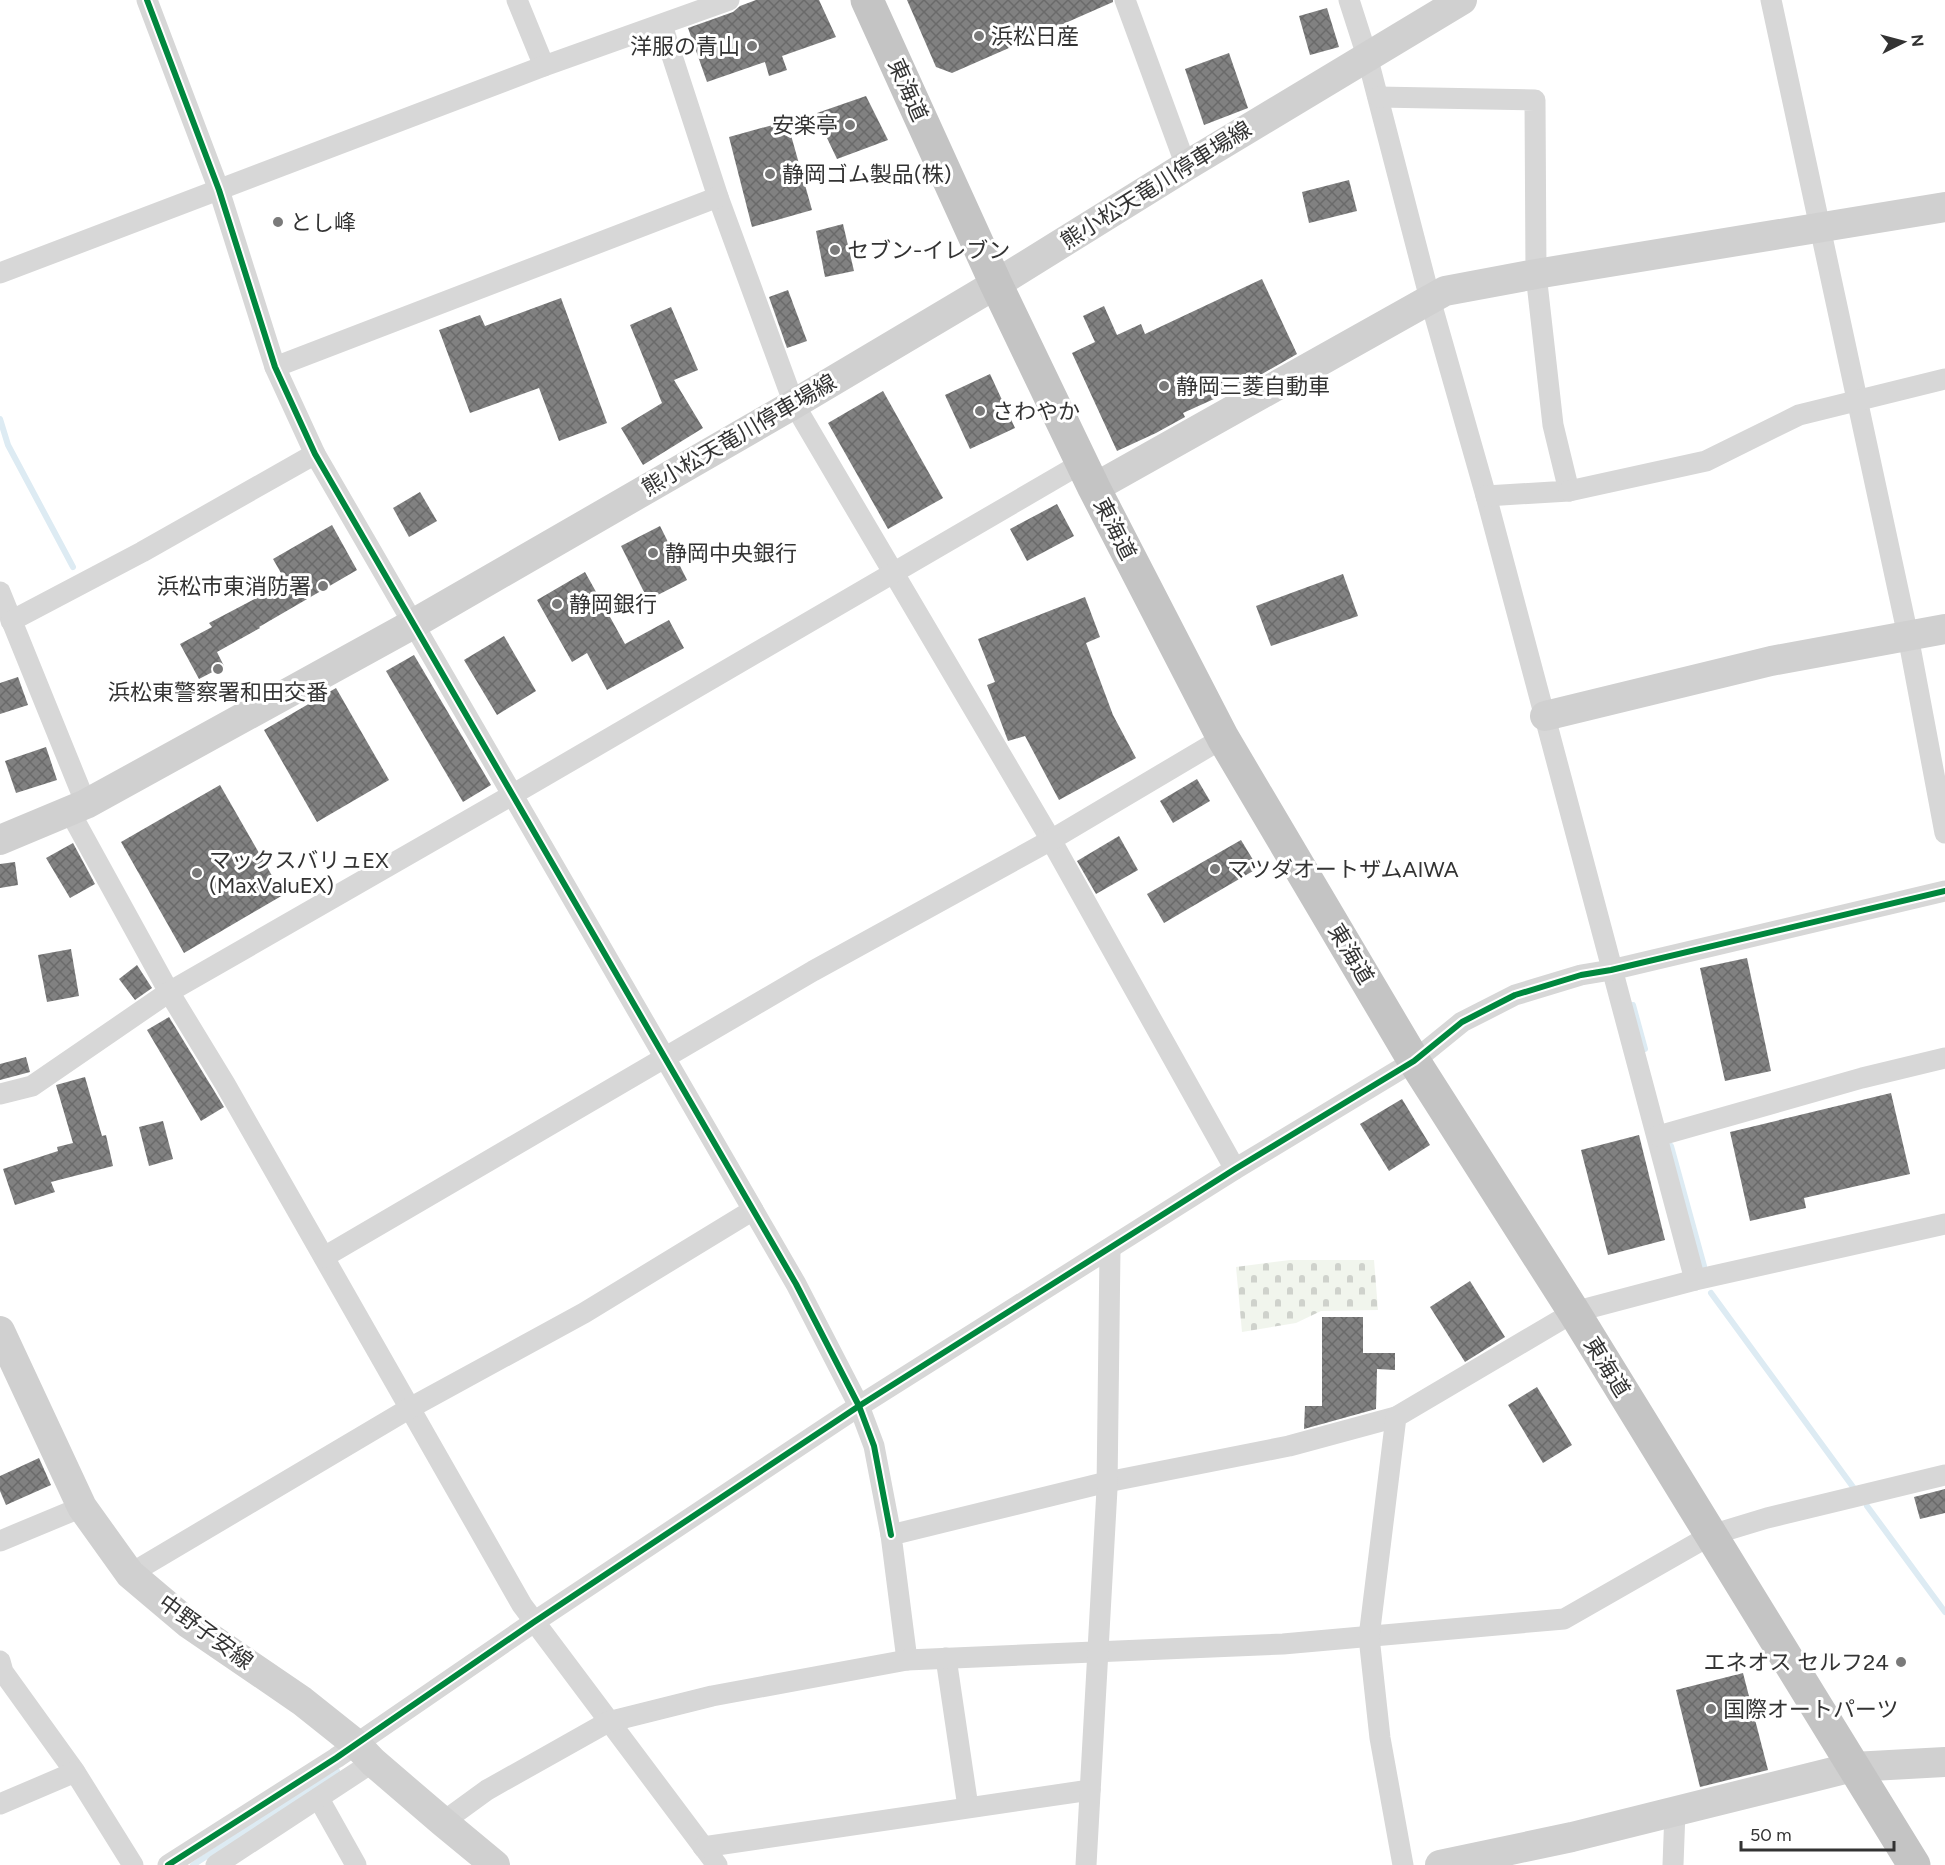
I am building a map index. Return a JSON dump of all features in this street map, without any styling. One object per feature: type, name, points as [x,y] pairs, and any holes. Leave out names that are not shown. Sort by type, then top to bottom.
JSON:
[{"type":"highway","name":"東海道","points":[[867,0],[996,284],[1088,475],[1223,738],[1414,1060],[1574,1312],[1914,1865]]},
{"type":"main road","name":"熊小松天竜川停車場線","points":[[0,840],[78,808],[413,624],[794,404],[996,284],[1186,166],[1462,0]]},
{"type":"main road","points":[[1088,475],[1444,291],[1945,207]]},
{"type":"main road","points":[[1545,716],[1771,661],[1945,629]]},
{"type":"main road","name":"中野子安線","points":[[0,1331],[82,1507],[130,1574],[188,1623],[302,1701],[495,1865]]},
{"type":"main road","points":[[1440,1865],[1495,1859],[1853,1767],[1945,1762]]},
{"type":"street","points":[[147,0],[219,190],[275,367],[315,454],[796,1284],[859,1406],[874,1446],[891,1535],[907,1660]]},
{"type":"street","points":[[517,0],[544,66]]},
{"type":"street","points":[[0,273],[544,66],[729,0]]},
{"type":"street","points":[[1125,0],[1186,166]]},
{"type":"street","points":[[1349,0],[1367,56],[1430,299],[1486,496],[1695,1280]]},
{"type":"street","points":[[1771,0],[1908,636],[1945,833]]},
{"type":"street","points":[[662,25],[718,197],[794,404],[1051,840],[1235,1169]]},
{"type":"street","points":[[1378,97],[1535,100],[1536,274],[1552,424],[1569,491]]},
{"type":"street","points":[[275,367],[718,197]]},
{"type":"street","points":[[1486,496],[1569,491],[1706,461],[1799,415],[1945,379]]},
{"type":"street","points":[[11,621],[142,552],[315,454]]},
{"type":"street","points":[[0,1094],[32,1086],[169,992],[895,573],[1088,475]]},
{"type":"street","points":[[0,592],[78,808],[169,992],[225,1084],[522,1605],[717,1865]]},
{"type":"street","points":[[324,1257],[813,971],[1051,840],[1223,738]]},
{"type":"street","points":[[216,1865],[319,1799],[365,1753],[534,1622],[859,1406],[1235,1169],[1414,1060],[1462,1023],[1515,995],[1581,975],[1611,970],[1945,891]]},
{"type":"street","points":[[1658,1136],[1862,1078],[1945,1058]]},
{"type":"street","points":[[130,1574],[410,1408],[584,1313],[753,1210]]},
{"type":"street","points":[[891,1535],[1107,1482],[1289,1446],[1396,1417],[1574,1312],[1695,1280],[1945,1224]]},
{"type":"street","points":[[1086,1865],[1107,1482],[1110,1249]]},
{"type":"street","points":[[1396,1417],[1369,1637],[1380,1738],[1403,1865]]},
{"type":"street","points":[[443,1822],[487,1790],[608,1722],[712,1696],[907,1660],[1282,1644],[1564,1619],[1711,1535],[1767,1518],[1945,1475]]},
{"type":"street","points":[[0,1541],[82,1507]]},
{"type":"street","points":[[946,1658],[968,1807]]},
{"type":"street","points":[[0,1661],[3,1672],[75,1772],[133,1865]]},
{"type":"street","points":[[168,1865],[365,1753]]},
{"type":"street","points":[[0,1804],[75,1772]]},
{"type":"street","points":[[703,1847],[1090,1790]]},
{"type":"street","points":[[319,1799],[356,1865]]},
{"type":"street","points":[[1673,1865],[1675,1811]]},
{"type":"green space","points":[[1290,1260],[1374,1260],[1378,1310],[1321,1311],[1296,1323],[1242,1332],[1236,1267]]},
{"type":"building","name":"洋服の青山","points":[[756,0],[819,0],[836,37],[782,56],[787,70],[769,76],[765,62],[707,82],[688,28],[733,12],[740,6]]},
{"type":"building","name":"浜松日産","points":[[907,0],[1113,0],[1113,2],[952,73],[936,67]]},
{"type":"building","points":[[1327,8],[1339,47],[1310,55],[1299,16]]},
{"type":"building","points":[[1229,53],[1248,108],[1204,125],[1185,69]]},
{"type":"building","name":"安楽亭","points":[[866,96],[888,140],[837,159],[827,138],[823,138],[817,113]]},
{"type":"building","name":"静岡ゴム製品(株)","points":[[787,121],[812,210],[752,227],[729,137]]},
{"type":"building","points":[[1349,180],[1357,211],[1309,223],[1302,192]]},
{"type":"building","name":"セブン-イレブン","points":[[843,224],[854,271],[825,277],[816,231]]},
{"type":"building","name":"静岡三菱自動車","points":[[1262,279],[1297,354],[1236,389],[1183,413],[1185,417],[1156,433],[1117,451],[1072,353],[1095,342],[1083,316],[1104,306],[1117,335],[1141,324],[1145,334]]},
{"type":"building","points":[[788,290],[807,341],[787,348],[769,297]]},
{"type":"building","points":[[561,298],[607,423],[559,441],[539,388],[470,413],[439,330],[480,315],[485,326]]},
{"type":"building","points":[[671,307],[698,370],[674,380],[703,428],[643,465],[621,428],[662,403],[630,325]]},
{"type":"building","name":"さわやか","points":[[990,374],[1015,428],[970,449],[945,395]]},
{"type":"building","points":[[883,391],[943,498],[888,529],[828,423]]},
{"type":"building","points":[[420,492],[437,521],[409,537],[393,508]]},
{"type":"building","points":[[1057,504],[1074,536],[1027,561],[1010,529]]},
{"type":"building","points":[[332,525],[357,570],[217,652],[224,666],[199,679],[180,644],[212,627],[209,623],[266,593],[262,585],[281,573],[273,559]]},
{"type":"building","points":[[660,526],[687,580],[648,600],[621,546]]},
{"type":"building","points":[[585,572],[625,644],[669,620],[684,648],[607,690],[587,653],[572,662],[537,600]]},
{"type":"building","points":[[1343,574],[1358,616],[1271,646],[1256,606]]},
{"type":"building","points":[[1085,597],[1100,637],[1086,643],[1113,715],[1136,758],[1059,800],[1025,736],[1008,741],[987,685],[995,682],[978,639]]},
{"type":"building","points":[[504,636],[536,691],[497,715],[464,660]]},
{"type":"building","points":[[414,655],[491,785],[463,802],[386,671]]},
{"type":"building","points":[[18,677],[28,705],[0,714],[0,683]]},
{"type":"building","points":[[336,688],[389,780],[317,822],[264,730]]},
{"type":"building","points":[[46,747],[57,780],[16,793],[5,761]]},
{"type":"building","points":[[1197,779],[1210,801],[1173,823],[1160,801]]},
{"type":"building","points":[[220,785],[283,895],[184,953],[121,842]]},
{"type":"building","points":[[1119,836],[1138,870],[1096,894],[1077,861]]},
{"type":"building","points":[[1241,840],[1258,868],[1164,923],[1147,894]]},
{"type":"building","points":[[73,843],[95,884],[70,898],[46,858]]},
{"type":"building","points":[[15,862],[18,885],[0,888],[0,864]]},
{"type":"building","points":[[71,949],[79,996],[47,1002],[38,955]]},
{"type":"building","points":[[1747,958],[1771,1071],[1725,1081],[1700,968]]},
{"type":"building","points":[[137,965],[152,988],[135,1000],[119,979]]},
{"type":"building","points":[[169,1017],[224,1107],[201,1121],[147,1030]]},
{"type":"building","points":[[26,1057],[30,1072],[0,1080],[0,1064]]},
{"type":"building","points":[[85,1077],[102,1136],[106,1135],[113,1166],[51,1182],[55,1192],[15,1205],[3,1169],[58,1151],[57,1147],[73,1143],[56,1085]]},
{"type":"building","points":[[1891,1093],[1910,1174],[1804,1198],[1806,1208],[1750,1221],[1730,1132]]},
{"type":"building","points":[[1402,1099],[1430,1145],[1389,1171],[1360,1124]]},
{"type":"building","points":[[163,1121],[173,1159],[149,1166],[139,1127]]},
{"type":"building","points":[[1639,1135],[1665,1240],[1608,1255],[1581,1150]]},
{"type":"building","points":[[1470,1281],[1505,1337],[1465,1362],[1430,1307]]},
{"type":"building","points":[[1322,1317],[1363,1317],[1363,1353],[1395,1353],[1395,1370],[1377,1369],[1376,1409],[1304,1429],[1305,1406],[1322,1406]]},
{"type":"building","points":[[1537,1387],[1572,1445],[1543,1463],[1508,1405]]},
{"type":"building","points":[[39,1458],[51,1485],[6,1505],[0,1491],[0,1476]]},
{"type":"building","points":[[1945,1489],[1945,1513],[1920,1519],[1914,1497]]},
{"type":"building","points":[[1743,1673],[1768,1770],[1700,1787],[1676,1690]]},
{"type":"waterway","points":[[0,419],[8,445],[73,567]]},
{"type":"waterway","points":[[1633,1005],[1645,1049]]},
{"type":"waterway","points":[[1671,1146],[1704,1266]]},
{"type":"waterway","points":[[1711,1293],[1853,1487]]},
{"type":"waterway","points":[[1867,1506],[1945,1612]]},
{"type":"waterway","points":[[193,1865],[337,1771]]},
{"type":"cycle path","points":[[147,0],[219,190],[275,367],[315,454],[796,1284],[859,1406],[874,1446],[891,1535]]},
{"type":"cycle path","points":[[168,1865],[336,1758],[534,1622],[859,1406],[1235,1169],[1414,1061],[1462,1022],[1515,995],[1581,975],[1611,970],[1945,891]]},
{"type":"place","name":"浜松日産","points":[[979,36]]},
{"type":"place","name":"洋服の青山","points":[[752,46]]},
{"type":"place","name":"安楽亭","points":[[850,125]]},
{"type":"place","name":"静岡ゴム製品(株)","points":[[770,174]]},
{"type":"place","name":"とし峰","points":[[278,222]]},
{"type":"place","name":"セブン-イレブン","points":[[835,250]]},
{"type":"place","name":"静岡三菱自動車","points":[[1164,386]]},
{"type":"place","name":"さわやか","points":[[980,411]]},
{"type":"place","name":"静岡中央銀行","points":[[653,553]]},
{"type":"place","name":"浜松市東消防署","points":[[323,586]]},
{"type":"place","name":"静岡銀行","points":[[557,604]]},
{"type":"place","name":"浜松東警察署和田交番","points":[[218,669]]},
{"type":"place","name":"マツダオートザムAIWA","points":[[1215,869]]},
{"type":"place","name":"マックスバリュEX (MaxValuEX)","points":[[197,873]]},
{"type":"place","name":"エネオス セルフ24","points":[[1901,1662]]},
{"type":"place","name":"国際オートパーツ","points":[[1711,1709]]}]
